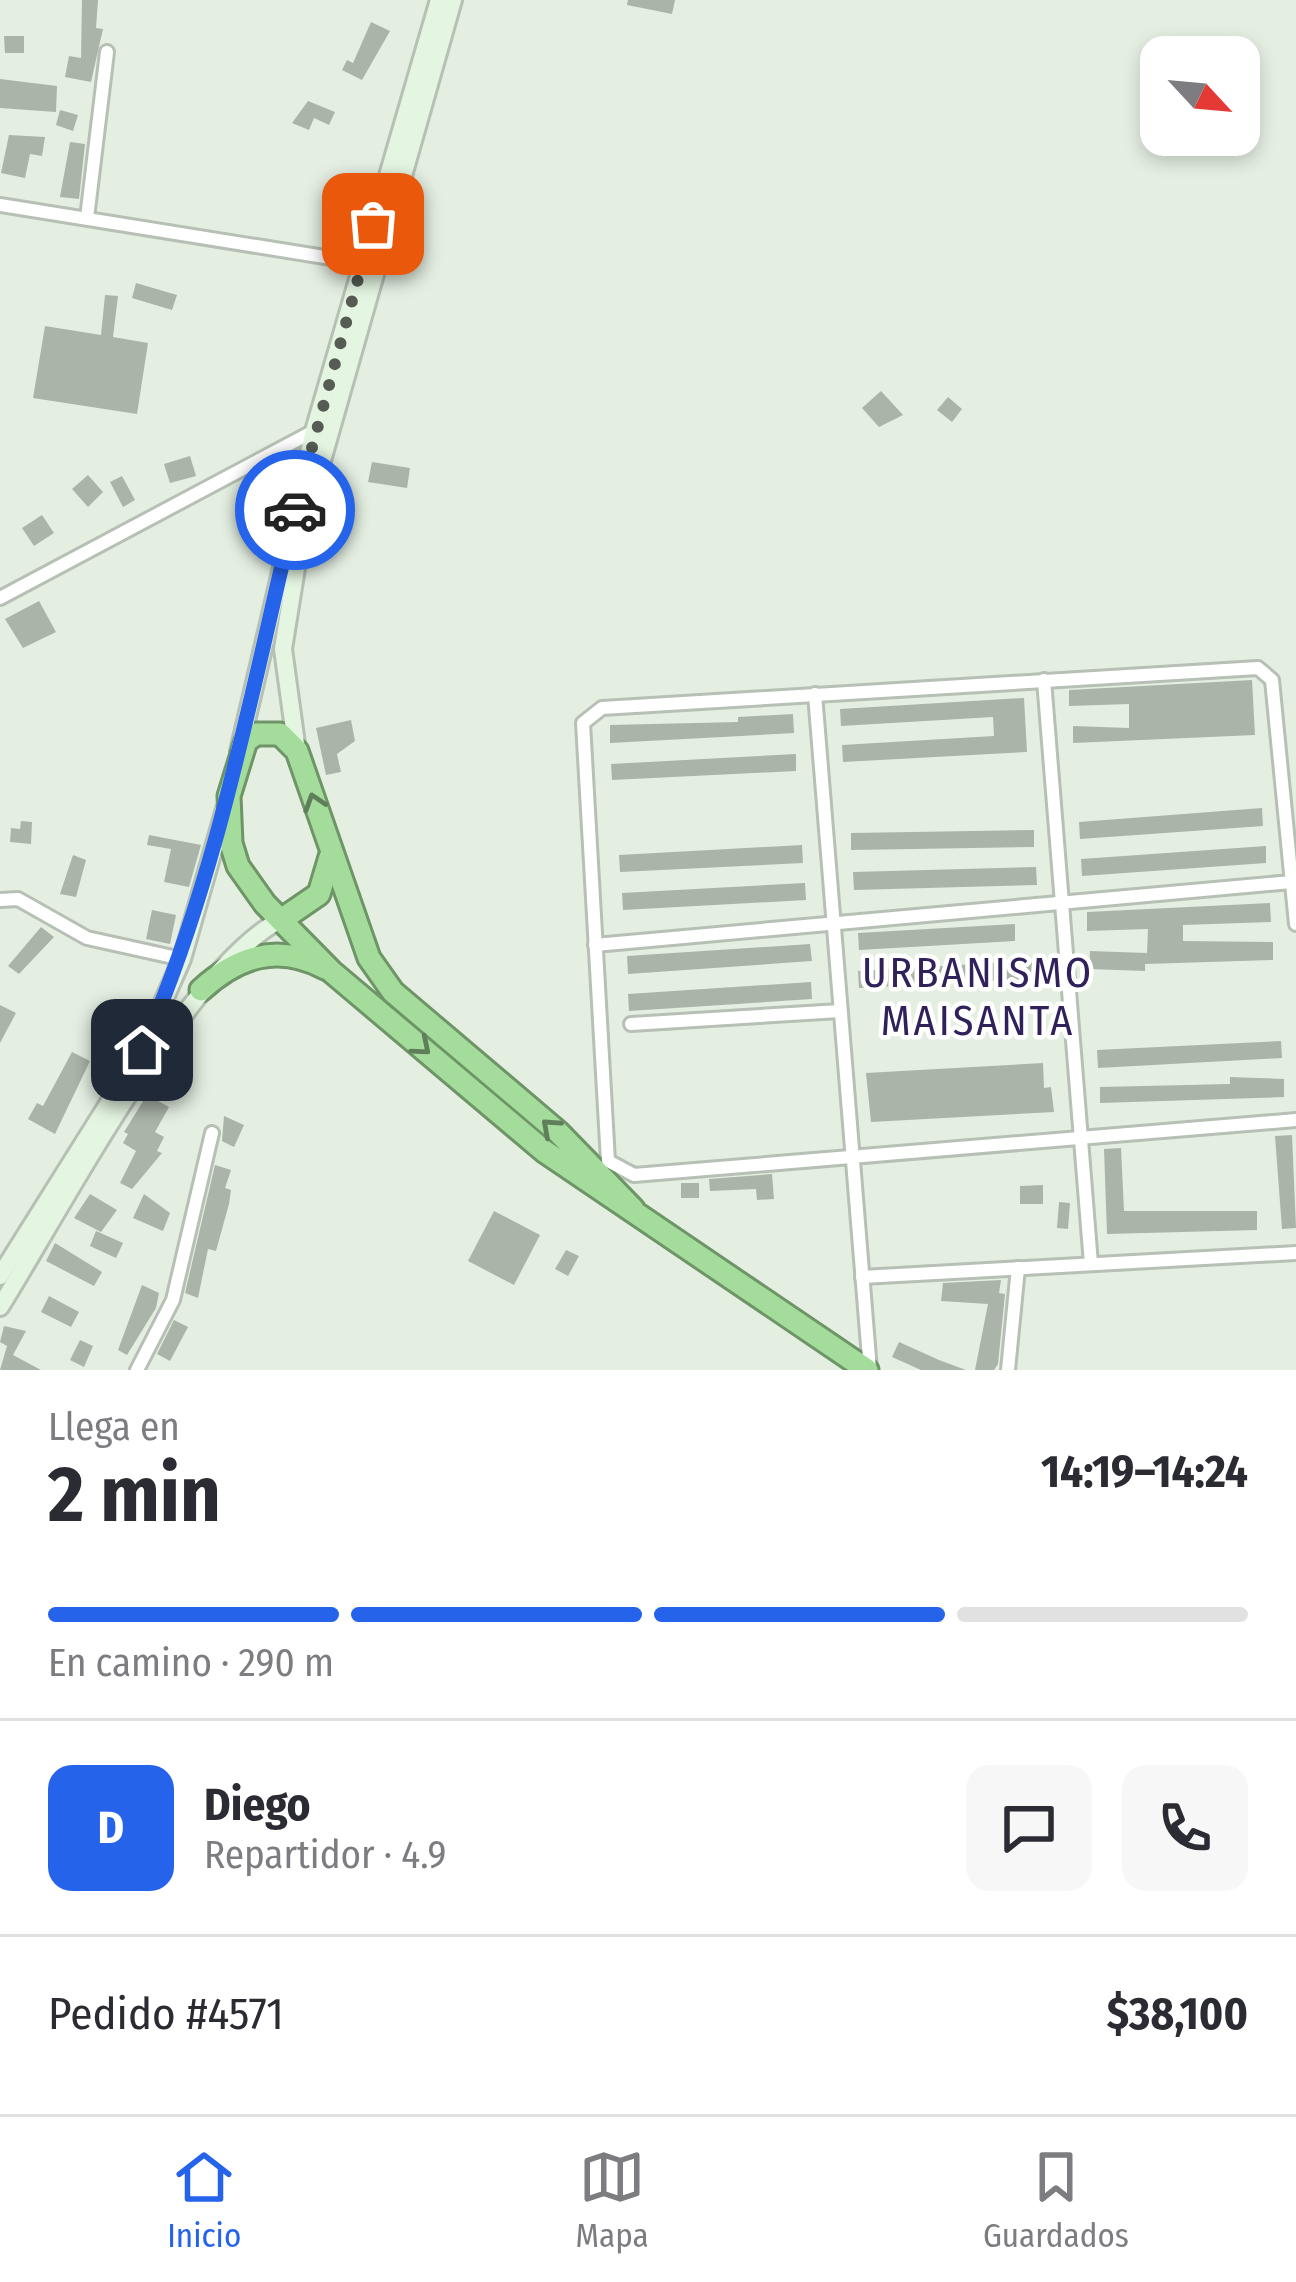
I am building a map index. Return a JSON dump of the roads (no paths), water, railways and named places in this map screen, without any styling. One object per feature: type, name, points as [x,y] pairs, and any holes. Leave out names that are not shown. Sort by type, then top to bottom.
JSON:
[{"type":"highway","points":[[633,1209],[558,1132],[393,992],[369,958],[297,751],[291,740],[268,731],[256,734],[239,751],[229,796],[231,843],[238,866],[265,904],[284,918],[332,972],[544,1151],[868,1370]]},
{"type":"highway","points":[[284,918],[319,894],[330,854]]},
{"type":"highway","points":[[201,990],[223,970],[249,957],[278,953],[307,958],[332,972]]},
{"type":"main road","points":[[239,751],[314,431],[440,0]]},
{"type":"main road","points":[[297,751],[283,649],[302,531],[453,0]]},
{"type":"main road","points":[[0,1276],[142,1050],[182,958],[229,796]]},
{"type":"main road","points":[[0,1307],[201,990],[245,941],[284,918]]},
{"type":"street","points":[[87,218],[107,52]]},
{"type":"street","points":[[0,205],[362,263]]},
{"type":"street","points":[[0,598],[314,431]]},
{"type":"street","points":[[1296,925],[1272,680],[1254,667],[602,708],[586,718],[582,729],[608,1161],[614,1167],[634,1175],[852,1153],[1296,1120]]},
{"type":"street","points":[[1044,680],[1091,1264]]},
{"type":"street","points":[[815,694],[868,1370]]},
{"type":"street","points":[[595,945],[1291,882]]},
{"type":"street","points":[[0,900],[18,899],[87,938],[182,958]]},
{"type":"street","points":[[631,1024],[840,1011]]},
{"type":"street","points":[[137,1370],[172,1300],[212,1132]]},
{"type":"street","points":[[862,1276],[1296,1253]]},
{"type":"street","points":[[1008,1370],[1018,1268]]},
{"type":"district","name":"URBANISMO MAISANTA","points":[[978,997]]}]
